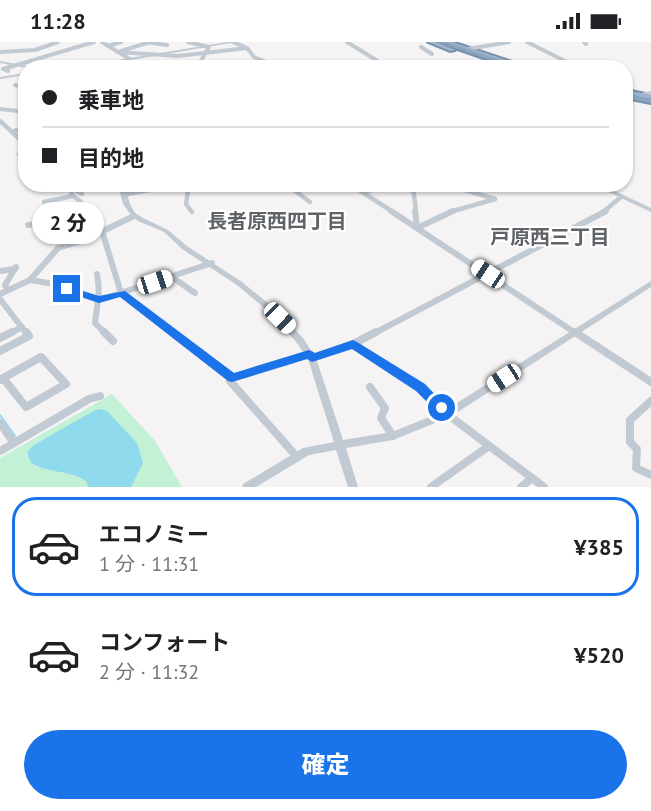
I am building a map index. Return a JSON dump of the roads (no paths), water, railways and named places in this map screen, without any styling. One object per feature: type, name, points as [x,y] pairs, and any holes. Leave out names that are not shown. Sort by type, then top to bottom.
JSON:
[{"type":"highway","points":[[431,42],[483,60]]},
{"type":"highway","points":[[436,42],[489,60]]},
{"type":"highway","points":[[443,42],[467,46],[505,60]]},
{"type":"highway","points":[[443,42],[496,60]]},
{"type":"highway","points":[[633,95],[651,98]]},
{"type":"street","points":[[0,52],[16,46],[32,52],[50,49],[58,42]]},
{"type":"street","points":[[34,60],[94,42]]},
{"type":"street","points":[[102,42],[126,59]]},
{"type":"street","points":[[108,46],[121,42]]},
{"type":"street","points":[[117,52],[147,42],[167,45]]},
{"type":"street","points":[[188,42],[208,47]]},
{"type":"street","points":[[120,60],[234,42],[247,48],[254,57],[261,60]]},
{"type":"street","points":[[347,42],[378,60]]},
{"type":"street","points":[[467,46],[477,47],[509,42]]},
{"type":"street","points":[[527,42],[563,60]]},
{"type":"street","points":[[128,45],[134,47]]},
{"type":"street","points":[[467,46],[477,47]]},
{"type":"street","points":[[201,60],[208,47]]},
{"type":"street","points":[[421,47],[432,54]]},
{"type":"street","points":[[117,52],[204,54],[247,48]]},
{"type":"street","points":[[0,62],[18,64]]},
{"type":"street","points":[[8,71],[3,69],[18,65]]},
{"type":"street","points":[[0,78],[18,75]]},
{"type":"street","points":[[633,94],[642,94],[651,98]]},
{"type":"street","points":[[0,109],[18,111]]},
{"type":"street","points":[[0,121],[18,136]]},
{"type":"street","points":[[14,131],[18,130]]},
{"type":"street","points":[[71,192],[81,202],[80,211],[100,232],[121,293],[232,378]]},
{"type":"street","points":[[122,192],[128,208],[134,216],[166,231],[187,249],[235,278],[286,324],[311,356],[353,487]]},
{"type":"street","points":[[123,195],[138,192]]},
{"type":"street","points":[[188,192],[186,204],[192,212]]},
{"type":"street","points":[[297,192],[310,202]]},
{"type":"street","points":[[363,192],[651,382]]},
{"type":"street","points":[[413,192],[417,228]]},
{"type":"street","points":[[417,228],[453,212],[495,199],[472,192]]},
{"type":"street","points":[[611,192],[651,210]]},
{"type":"street","points":[[44,202],[73,196]]},
{"type":"street","points":[[232,378],[353,344],[608,210],[621,197]]},
{"type":"street","points":[[0,294],[30,280],[58,248],[134,216]]},
{"type":"street","points":[[28,225],[55,221]]},
{"type":"street","points":[[59,241],[100,232]]},
{"type":"street","points":[[30,280],[54,284],[99,300],[213,263]]},
{"type":"street","points":[[0,271],[16,268],[5,285],[8,290]]},
{"type":"street","points":[[97,274],[101,296],[94,323],[113,341]]},
{"type":"street","points":[[172,277],[195,293]]},
{"type":"street","points":[[247,487],[318,448],[393,436],[447,414],[651,283]]},
{"type":"street","points":[[0,299],[29,336],[0,351]]},
{"type":"street","points":[[0,338],[22,327]]},
{"type":"street","points":[[353,344],[420,387],[447,414],[544,487]]},
{"type":"street","points":[[41,357],[66,384],[26,407],[2,379],[41,357]]},
{"type":"street","points":[[232,378],[230,381],[297,458]]},
{"type":"street","points":[[370,387],[385,408],[381,418],[393,436]]},
{"type":"street","points":[[0,451],[89,399],[100,396]]},
{"type":"street","points":[[651,401],[630,420],[630,442],[637,449],[636,468],[651,474]]},
{"type":"street","points":[[0,423],[14,442]]},
{"type":"street","points":[[431,487],[489,446]]},
{"type":"street","points":[[522,487],[532,478]]},
{"type":"water","points":[[95,410],[107,411],[137,443],[143,463],[131,487],[88,487],[86,481],[79,477],[31,463],[27,452],[34,445]]},
{"type":"waterway","points":[[0,415],[15,436]]},
{"type":"district","name":"長者原西四丁目","points":[[277,221]]},
{"type":"district","name":"戸原西三丁目","points":[[550,237]]}]
